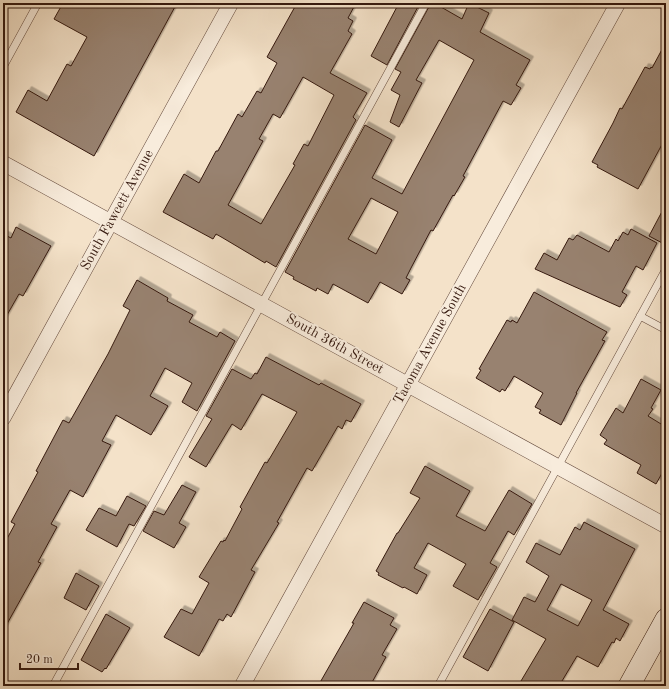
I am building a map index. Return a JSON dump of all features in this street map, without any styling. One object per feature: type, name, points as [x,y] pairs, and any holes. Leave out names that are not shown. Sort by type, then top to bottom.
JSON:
[{"type":"street","name":"South Fawcett Avenue","points":[[3,418],[231,3]]},
{"type":"street","name":"Tacoma Avenue South","points":[[242,686],[618,3]]},
{"type":"street","name":"South 36th Street","points":[[3,163],[666,526]]},
{"type":"street","points":[[629,686],[666,619]]},
{"type":"lane","points":[[3,67],[38,3]]},
{"type":"lane","points":[[53,686],[426,3]]},
{"type":"lane","points":[[438,686],[666,269]]},
{"type":"lane","points":[[640,316],[666,330]]},
{"type":"building","points":[[63,3],[177,3],[94,156],[16,112],[28,90],[47,101],[67,64],[71,66],[87,37],[54,19]]},
{"type":"building","points":[[297,3],[356,3],[348,18],[353,21],[348,31],[352,34],[330,73],[367,93],[353,117],[356,120],[276,267],[266,261],[265,263],[216,234],[213,239],[163,212],[184,174],[199,183],[238,114],[242,117],[257,91],[261,93],[277,63],[267,57]],"holes":[[[303,77],[334,95],[308,146],[304,144],[293,164],[295,165],[261,224],[228,205],[263,141],[259,139],[273,114],[280,118]]]},
{"type":"building","points":[[399,3],[420,3],[387,65],[371,56]]},
{"type":"building","points":[[431,3],[434,3],[462,19],[469,3],[489,13],[480,32],[530,60],[516,85],[521,88],[511,105],[503,101],[463,176],[465,177],[433,231],[431,230],[411,268],[406,278],[410,280],[402,294],[380,282],[368,303],[333,284],[328,294],[317,288],[316,291],[293,279],[294,277],[285,272],[365,125],[392,140],[372,178],[402,194],[474,60],[439,40],[416,80],[422,83],[399,127],[390,122],[400,95],[391,90],[401,72],[395,69]],"holes":[[[371,198],[398,212],[376,254],[348,239]]]},
{"type":"building","points":[[666,42],[666,137],[638,189],[597,167],[598,165],[592,162],[620,108],[622,109],[645,67],[650,69],[651,67],[652,68]]},
{"type":"building","points":[[666,204],[666,245],[649,236]]},
{"type":"building","points":[[16,227],[51,246],[23,296],[19,294],[3,322],[3,234],[11,238]]},
{"type":"building","points":[[631,229],[657,243],[643,270],[636,266],[622,292],[627,295],[620,307],[535,269],[544,253],[557,260],[569,238],[573,240],[577,235],[609,252],[616,239],[618,241],[623,232],[628,235]]},
{"type":"building","points":[[137,280],[168,298],[167,301],[193,315],[189,322],[217,337],[220,332],[235,341],[197,411],[182,402],[192,383],[165,368],[150,396],[168,406],[151,435],[116,415],[102,441],[111,445],[83,497],[70,490],[51,524],[57,527],[38,562],[41,563],[3,631],[3,546],[15,524],[11,522],[38,472],[36,471],[63,420],[69,423],[108,354],[130,310],[123,306]]},
{"type":"building","points":[[534,292],[607,332],[602,340],[605,341],[576,393],[561,425],[539,413],[541,410],[535,407],[543,393],[514,376],[505,391],[502,389],[500,392],[476,378],[481,370],[479,369],[507,320],[511,322],[512,320],[517,323]]},
{"type":"building","points":[[266,357],[319,385],[321,383],[361,404],[351,422],[346,420],[342,429],[338,426],[312,471],[307,468],[277,522],[279,523],[251,570],[255,572],[231,617],[227,614],[223,621],[219,619],[199,656],[164,637],[181,609],[192,614],[209,583],[199,577],[221,541],[225,541],[242,509],[240,507],[265,462],[267,463],[297,412],[262,394],[241,430],[232,424],[206,467],[189,457],[212,419],[206,416],[232,369],[251,379],[255,373],[257,374]]},
{"type":"building","points":[[641,379],[661,390],[651,408],[653,409],[648,416],[666,427],[666,466],[656,484],[637,473],[641,465],[604,444],[607,440],[600,435],[616,408],[623,413]]},
{"type":"building","points":[[425,466],[470,491],[456,516],[485,531],[509,490],[532,504],[514,535],[508,531],[490,563],[497,567],[478,600],[453,586],[466,564],[428,543],[414,568],[427,575],[417,594],[378,575],[379,573],[376,571],[397,533],[420,498],[410,493]]},
{"type":"building","points":[[182,485],[196,492],[179,523],[186,527],[174,548],[143,531],[154,511],[164,515]]},
{"type":"building","points":[[127,496],[146,506],[134,526],[129,524],[117,547],[86,530],[99,508],[116,516]]},
{"type":"building","points":[[584,522],[635,549],[603,610],[629,624],[620,641],[616,638],[614,643],[612,642],[598,667],[577,656],[559,686],[518,686],[546,639],[512,620],[524,597],[535,602],[549,576],[526,562],[536,543],[560,555],[575,527],[580,530]],"holes":[[[561,584],[592,600],[578,626],[547,610]]]},
{"type":"building","points":[[76,573],[99,586],[86,610],[64,598]]},
{"type":"building","points":[[364,602],[394,618],[390,625],[397,629],[382,655],[386,657],[370,686],[318,686],[354,623],[352,623]]},
{"type":"building","points":[[490,609],[514,622],[488,671],[463,657]]},
{"type":"building","points":[[106,614],[130,628],[106,669],[105,668],[102,672],[81,660]]}]
